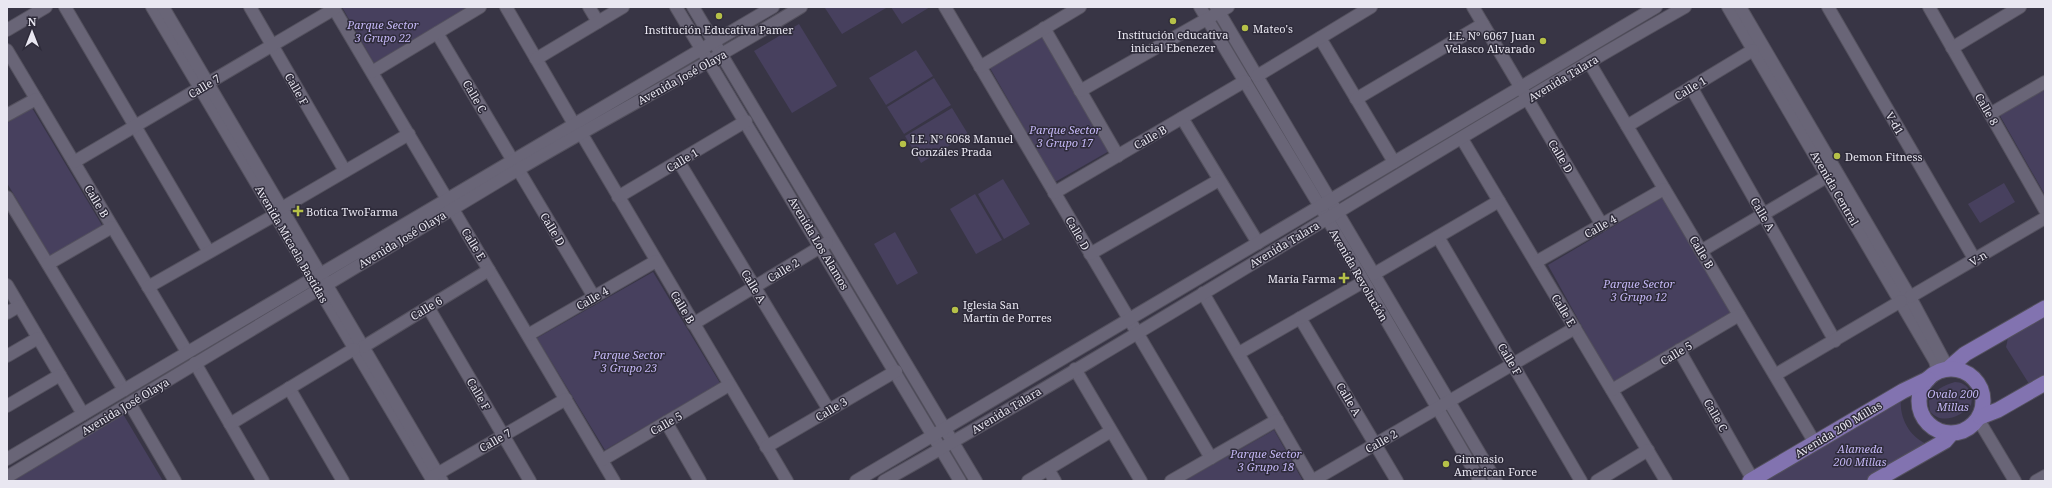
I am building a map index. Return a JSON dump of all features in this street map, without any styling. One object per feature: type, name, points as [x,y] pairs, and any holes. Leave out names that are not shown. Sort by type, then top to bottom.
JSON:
[{"type":"main road","name":"Avenida 200 Millas","points":[[1752,480],[1903,391],[1941,372],[1965,354],[2045,308]]},
{"type":"main road","points":[[1979,418],[1984,400],[1978,383],[1964,372],[1941,372],[1920,390],[1919,399],[1922,416],[1934,429],[1951,434],[1968,429],[1979,418],[1998,410],[2045,383]]},
{"type":"main road","points":[[1876,481],[1945,441],[1951,434]]},
{"type":"street","points":[[7,30],[46,7]]},
{"type":"street","points":[[65,7],[209,252]]},
{"type":"street","name":"Avenida Micaela Bastidas","points":[[152,7],[204,86],[359,348],[434,479]]},
{"type":"street","name":"Avenida Micaela Bastidas","points":[[163,7],[204,86]]},
{"type":"street","name":"Calle F","points":[[250,7],[345,171]]},
{"type":"street","points":[[372,72],[480,7]]},
{"type":"street","name":"Calle B","points":[[506,7],[766,448],[787,481]]},
{"type":"street","points":[[589,7],[598,22]]},
{"type":"street","points":[[536,59],[623,7]]},
{"type":"street","name":"Avenida Los Alamos","points":[[676,7],[746,122],[827,243],[945,429],[976,481]]},
{"type":"street","name":"Avenida Los Alamos","points":[[692,7],[722,55],[827,243],[896,371],[960,481]]},
{"type":"street","name":"Avenida José Olaya","points":[[7,477],[130,404],[195,363],[446,198],[515,165],[578,128],[701,50],[773,7]]},
{"type":"street","name":"Avenida José Olaya","points":[[578,128],[722,55],[801,7]]},
{"type":"street","name":"Calle D","points":[[945,7],[1211,458]]},
{"type":"street","points":[[980,66],[1080,7]]},
{"type":"street","name":"Avenida Revolución","points":[[1200,7],[1320,206],[1480,481]]},
{"type":"street","points":[[1257,76],[1371,7]]},
{"type":"street","points":[[1473,7],[1521,87]]},
{"type":"street","name":"Avenida Talara","points":[[856,481],[1656,7]]},
{"type":"street","name":"Avenida Talara","points":[[884,481],[942,449],[1589,62],[1685,7]]},
{"type":"street","name":"Avenida Central","points":[[1728,7],[1828,176],[1906,299]]},
{"type":"street","name":"Avenida Central","points":[[1740,7],[1906,299],[1941,372]]},
{"type":"street","name":"V-d1","points":[[1828,7],[1975,260]]},
{"type":"street","name":"Calle 8","points":[[1929,7],[2045,210]]},
{"type":"street","points":[[1952,48],[2020,7]]},
{"type":"street","name":"Calle 7","points":[[74,162],[334,8]]},
{"type":"street","name":"Calle E","points":[[334,8],[614,481]]},
{"type":"street","points":[[1080,91],[1221,9]]},
{"type":"street","name":"Avenida Revolución","points":[[1221,9],[1257,76],[1496,481]]},
{"type":"street","points":[[1356,99],[1483,24]]},
{"type":"street","points":[[1044,28],[1118,156]]},
{"type":"street","name":"Calle C","points":[[437,33],[515,165]]},
{"type":"street","points":[[1320,38],[1394,162]]},
{"type":"street","name":"Calle B","points":[[7,50],[187,352]]},
{"type":"street","name":"Calle 1","points":[[1627,126],[1753,50]]},
{"type":"street","name":"Calle B","points":[[1589,62],[1815,443]]},
{"type":"street","name":"Calle B","points":[[1054,193],[1245,81]]},
{"type":"street","points":[[1990,114],[2045,82]]},
{"type":"street","name":"Calle D","points":[[1521,87],[1602,225]]},
{"type":"street","name":"Calle A","points":[[1691,87],[1835,341]]},
{"type":"street","points":[[7,115],[36,99]]},
{"type":"street","points":[[1182,118],[1258,243]]},
{"type":"street","name":"Calle 1","points":[[618,197],[746,122]]},
{"type":"street","points":[[148,287],[408,134]]},
{"type":"street","name":"Calle E","points":[[1462,139],[1666,481]]},
{"type":"street","name":"Calle A","points":[[679,162],[829,410]]},
{"type":"street","name":"Avenida José Olaya","points":[[7,459],[187,352],[453,209],[515,165]]},
{"type":"street","name":"Calle D","points":[[515,165],[594,297]]},
{"type":"street","points":[[1701,251],[1828,176]]},
{"type":"street","points":[[1090,254],[1219,180]]},
{"type":"street","name":"Calle 4","points":[[1536,262],[1664,189]]},
{"type":"street","points":[[8,199],[124,390]]},
{"type":"street","points":[[1374,274],[1499,201]]},
{"type":"street","name":"V-n","points":[[1906,299],[2045,218]]},
{"type":"street","points":[[48,264],[112,227]]},
{"type":"street","name":"Calle F","points":[[1438,237],[1581,481]]},
{"type":"street","name":"Calle 2","points":[[693,324],[827,243]]},
{"type":"street","name":"Calle 4","points":[[528,335],[656,261]]},
{"type":"street","name":"Calle 6","points":[[230,424],[489,270]]},
{"type":"street","points":[[1239,353],[1363,282]]},
{"type":"street","points":[[7,285],[83,414]]},
{"type":"street","points":[[1203,292],[1312,481]]},
{"type":"street","points":[[1775,375],[1906,299]]},
{"type":"street","points":[[7,313],[19,306]]},
{"type":"street","name":"Calle F","points":[[428,307],[530,481]]},
{"type":"street","name":"Calle 5","points":[[1612,390],[1739,315]]},
{"type":"street","name":"Calle A","points":[[1300,318],[1397,481]]},
{"type":"street","points":[[1450,401],[1575,328]]},
{"type":"street","points":[[7,356],[38,338]]},
{"type":"street","name":"Calle C","points":[[1680,350],[1752,480]]},
{"type":"street","points":[[195,363],[263,481]]},
{"type":"street","points":[[1075,369],[1141,481]]},
{"type":"street","name":"Calle 3","points":[[766,448],[896,371]]},
{"type":"street","points":[[7,406],[60,375]]},
{"type":"street","name":"Calle 5","points":[[602,460],[729,385]]},
{"type":"street","points":[[289,388],[343,481]]},
{"type":"street","name":"Calle 7","points":[[434,479],[566,399]]},
{"type":"street","name":"Calle 2","points":[[1312,481],[1450,401]]},
{"type":"street","points":[[130,404],[175,481]]},
{"type":"street","points":[[1979,418],[2015,481]]},
{"type":"street","points":[[1171,481],[1277,420]]},
{"type":"street","points":[[666,422],[700,481]]},
{"type":"street","points":[[1028,481],[1111,431]]},
{"type":"street","points":[[32,444],[40,458]]},
{"type":"street","points":[[1597,481],[1648,450]]},
{"type":"street","points":[[1048,469],[1055,481]]},
{"type":"street","points":[[2036,481],[2045,476]]},
{"type":"green space","name":"Parque Sector 3 Grupo 22","points":[[342,7],[469,7],[374,63]]},
{"type":"green space","points":[[891,7],[930,7],[902,24]]},
{"type":"green space","points":[[825,8],[886,8],[842,34]]},
{"type":"green space","points":[[799,24],[837,86],[792,113],[754,51]]},
{"type":"green space","name":"Parque Sector 3 Grupo 17","points":[[1043,37],[1111,150],[1055,182],[990,68]]},
{"type":"green space","points":[[916,50],[933,76],[886,105],[869,78]]},
{"type":"green space","points":[[934,78],[951,105],[904,134],[887,107]]},
{"type":"green space","points":[[2045,89],[2045,195],[1999,114]]},
{"type":"green space","points":[[32,108],[103,227],[51,257],[7,183],[7,123]]},
{"type":"green space","points":[[952,108],[968,134],[921,163],[905,136]]},
{"type":"green space","points":[[1003,179],[1030,224],[1004,239],[978,194]]},
{"type":"green space","points":[[2004,183],[2015,202],[1980,223],[1968,204]]},
{"type":"green space","points":[[975,194],[1002,240],[976,254],[950,209]]},
{"type":"green space","name":"Parque Sector 3 Grupo 12","points":[[1663,197],[1731,313],[1614,384],[1548,265]]},
{"type":"green space","points":[[895,232],[918,273],[897,285],[874,244]]},
{"type":"green space","name":"Parque Sector 3 Grupo 23","points":[[653,272],[720,383],[605,450],[537,338]]},
{"type":"green space","points":[[2045,315],[2045,378],[2031,387],[2006,347],[2008,338]]},
{"type":"green space","name":"Ovalo 200 Millas","points":[[1955,382],[1963,384],[1969,389],[1972,401],[1971,405],[1962,413],[1951,418],[1945,419],[1935,416],[1930,411],[1929,401],[1931,397],[1940,388]]},
{"type":"green space","name":"Alameda 200 Millas","points":[[1901,399],[1902,413],[1907,426],[1916,438],[1929,445],[1867,481],[1763,481]]},
{"type":"green space","points":[[123,414],[163,481],[11,481]]},
{"type":"green space","name":"Parque Sector 3 Grupo 18","points":[[1274,430],[1303,481],[1184,481]]},
{"type":"place","name":"Institución Educativa Pamer","points":[[719,16]]},
{"type":"place","name":"Institución educativa inicial Ebenezer","points":[[1173,21]]},
{"type":"place","name":"Mateo's","points":[[1245,28]]},
{"type":"place","name":"I.E. N° 6067 Juan Velasco Alvarado","points":[[1543,41]]},
{"type":"place","name":"I.E. N° 6068 Manuel Gonzáles Prada","points":[[903,144]]},
{"type":"place","name":"Demon Fitness","points":[[1837,156]]},
{"type":"place","name":"Botica TwoFarma","points":[[298,211]]},
{"type":"place","name":"María Farma","points":[[1344,278]]},
{"type":"place","name":"Iglesia San Martín de Porres","points":[[955,310]]},
{"type":"place","name":"Gimnasio American Force","points":[[1446,464]]}]
